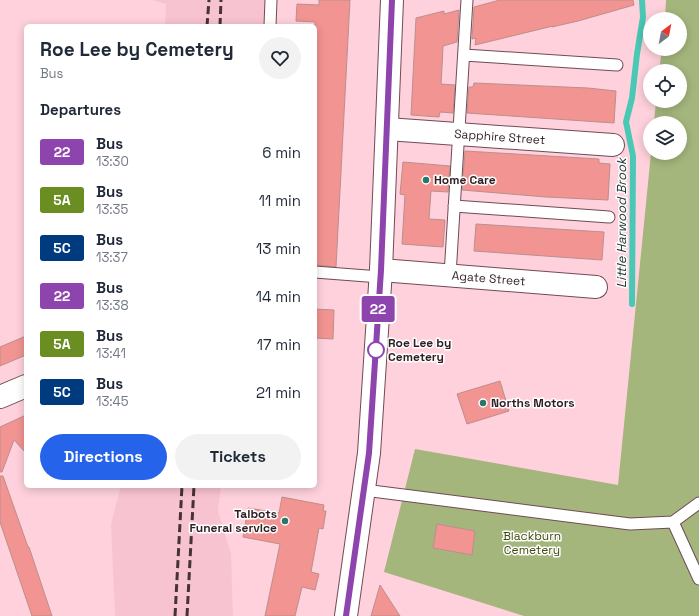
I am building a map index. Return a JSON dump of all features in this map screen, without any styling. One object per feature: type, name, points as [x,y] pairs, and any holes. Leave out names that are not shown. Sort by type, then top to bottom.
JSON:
[{"type":"main road","points":[[346,616],[369,453],[381,273],[392,0]]},
{"type":"main road","name":"Sapphire Street","points":[[388,129],[613,145]]},
{"type":"main road","name":"Agate Street","points":[[381,273],[450,275],[596,287]]},
{"type":"main road","points":[[0,397],[24,387]]},
{"type":"lane","points":[[270,24],[271,0]]},
{"type":"lane","points":[[450,275],[467,0]]},
{"type":"lane","points":[[464,55],[617,65]]},
{"type":"lane","points":[[454,206],[609,217]]},
{"type":"lane","points":[[317,272],[381,273]]},
{"type":"lane","points":[[364,490],[630,524],[673,522],[699,503]]},
{"type":"lane","points":[[673,522],[699,579]]},
{"type":"shaded area","points":[[152,0],[266,0],[265,24],[165,24],[166,4]]},
{"type":"shaded area","points":[[120,488],[221,488],[218,511],[231,554],[233,616],[115,616],[111,524]]},
{"type":"green space","name":"Blackburn Cemetery","points":[[666,0],[699,0],[699,616],[524,616],[384,572],[415,449],[618,485],[650,160],[687,160],[687,116],[655,116],[655,108],[687,108],[687,64],[660,64],[661,56],[687,56],[687,12],[665,12]]},
{"type":"building","points":[[319,0],[350,0],[336,267],[317,265],[317,24],[315,24],[315,22],[296,21],[297,4],[319,5]]},
{"type":"building","points":[[500,0],[633,0],[634,5],[578,21],[475,45],[476,38],[472,39],[474,7]]},
{"type":"building","points":[[459,10],[457,42],[443,46],[441,84],[455,85],[453,113],[440,112],[439,117],[411,115],[416,18],[444,11],[444,14]]},
{"type":"building","points":[[474,83],[588,88],[616,91],[614,123],[467,113],[469,87],[473,87]]},
{"type":"building","points":[[465,151],[599,159],[599,163],[610,164],[608,200],[546,197],[462,190]]},
{"type":"building","points":[[403,162],[450,166],[448,192],[431,191],[429,219],[445,220],[443,247],[402,244],[405,195],[400,194]]},
{"type":"building","points":[[476,224],[604,232],[602,260],[474,251]]},
{"type":"building","points":[[317,309],[334,310],[333,339],[317,338]]},
{"type":"building","points":[[24,337],[24,356],[0,366],[0,347]]},
{"type":"building","name":"Norths Motors","points":[[500,381],[509,411],[467,424],[457,394]]},
{"type":"building","points":[[24,416],[24,451],[14,440],[2,472],[0,472],[0,427]]},
{"type":"building","points":[[0,476],[3,476],[52,616],[32,616],[0,522]]},
{"type":"building","points":[[282,497],[324,505],[323,511],[326,511],[323,529],[319,528],[311,572],[319,574],[315,590],[302,587],[295,616],[265,616],[280,544],[243,537],[248,508],[279,513]]},
{"type":"building","points":[[437,524],[475,531],[472,555],[433,548]]},
{"type":"building","points":[[380,585],[400,616],[371,616]]},
{"type":"waterway","name":"Little Harwood Brook","points":[[632,304],[633,156],[626,122],[632,98],[643,17],[642,0]]},
{"type":"railway","points":[[207,24],[209,0]]},
{"type":"railway","points":[[220,24],[221,0]]},
{"type":"railway","points":[[175,616],[182,488]]},
{"type":"railway","points":[[187,616],[194,488]]},
{"type":"bus line","name":"22","points":[[346,616],[369,453],[381,270],[388,129],[392,0]]},
{"type":"place","name":"Home Care","points":[[426,180]]},
{"type":"place","name":"Roe Lee by Cemetery","points":[[376,350]]},
{"type":"place","name":"Norths Motors","points":[[483,403]]},
{"type":"place","name":"Talbots Funeral service","points":[[285,521]]}]
